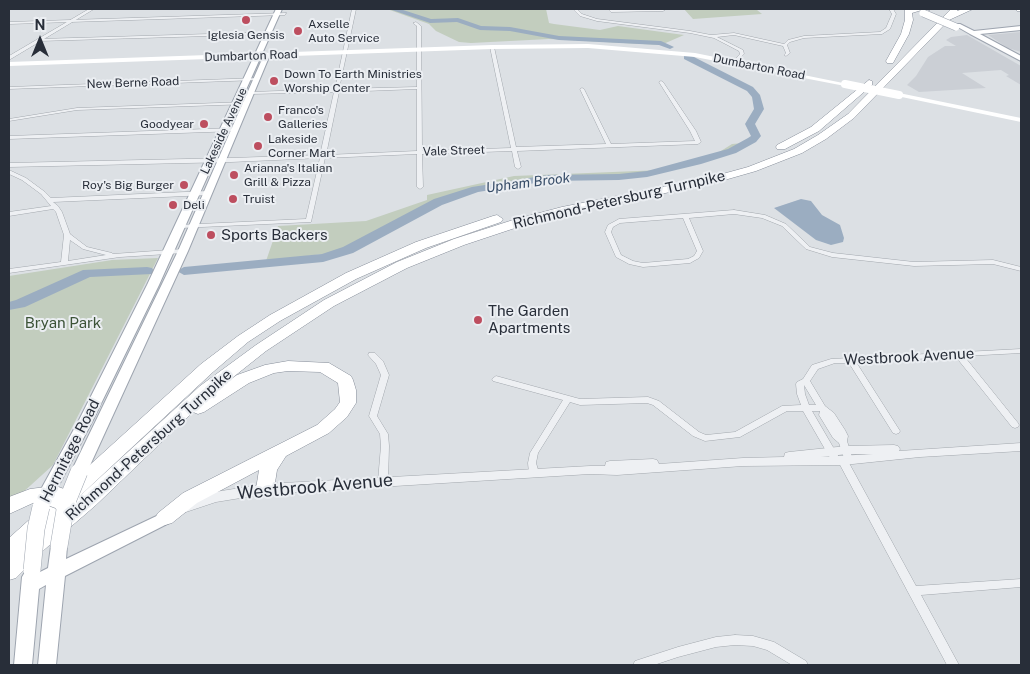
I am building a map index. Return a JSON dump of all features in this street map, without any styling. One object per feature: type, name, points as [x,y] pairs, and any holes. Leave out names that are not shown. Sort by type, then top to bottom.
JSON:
[{"type":"highway","points":[[953,19],[969,9]]},
{"type":"highway","points":[[890,61],[905,34],[909,20],[908,11],[920,10]]},
{"type":"highway","name":"Richmond-Petersburg Turnpike","points":[[9,550],[206,368],[243,339],[275,318],[351,276],[421,245],[472,226],[539,208],[698,175],[762,155],[790,143],[815,129],[861,91],[890,61],[953,19]]},
{"type":"highway","name":"Richmond-Petersburg Turnpike","points":[[9,572],[206,390],[261,348],[328,303],[402,265],[459,242],[562,210],[710,181],[752,169],[808,145],[835,129],[850,116],[953,19]]},
{"type":"highway","points":[[139,453],[204,404],[243,379],[271,369],[288,366],[323,367],[345,380],[348,390],[348,404],[323,430],[190,498],[165,518]]},
{"type":"highway","points":[[265,489],[268,469],[280,452]]},
{"type":"highway","points":[[9,507],[30,496],[51,500]]},
{"type":"main road","points":[[920,10],[978,28],[1004,30]]},
{"type":"main road","name":"Lakeside Avenue","points":[[168,252],[247,80],[277,33],[282,12]]},
{"type":"main road","name":"Lakeside Avenue","points":[[183,252],[257,79],[268,34],[282,12]]},
{"type":"main road","points":[[953,19],[972,33],[1021,59]]},
{"type":"main road","points":[[972,33],[1021,28]]},
{"type":"main road","name":"Dumbarton Road","points":[[9,64],[492,47],[622,48],[737,61],[1021,118]]},
{"type":"main road","name":"Hermitage Road","points":[[23,665],[36,529],[51,500],[86,420],[168,252]]},
{"type":"main road","name":"Hermitage Road","points":[[51,500],[79,472],[183,252]]},
{"type":"main road","name":"Hermitage Road","points":[[47,665],[59,546],[51,500]]},
{"type":"main road","name":"Westbrook Avenue","points":[[31,578],[56,574],[165,518]]},
{"type":"street","points":[[9,58],[92,9]]},
{"type":"street","points":[[180,226],[309,221],[354,9]]},
{"type":"street","points":[[575,9],[597,20],[711,36],[734,34],[785,45],[794,39],[804,37],[884,33],[888,29],[894,14],[891,9]]},
{"type":"street","points":[[611,10],[663,10]]},
{"type":"street","points":[[611,10],[624,16]]},
{"type":"street","points":[[9,23],[282,12]]},
{"type":"street","points":[[415,23],[419,26],[420,187]]},
{"type":"street","points":[[39,40],[277,33]]},
{"type":"street","points":[[711,36],[739,48],[742,54],[737,61]]},
{"type":"street","points":[[785,45],[788,53],[786,55]]},
{"type":"street","points":[[492,47],[518,167]]},
{"type":"street","name":"New Berne Road","points":[[9,88],[257,79]]},
{"type":"street","name":"Vale Street","points":[[9,166],[698,142],[693,131],[661,82]]},
{"type":"street","points":[[251,93],[420,88]]},
{"type":"street","points":[[582,89],[609,145]]},
{"type":"street","points":[[9,120],[77,109],[247,103]]},
{"type":"street","points":[[9,138],[235,130]]},
{"type":"street","points":[[9,172],[32,184],[51,200],[56,207],[64,223],[67,236],[64,263]]},
{"type":"street","points":[[51,200],[208,193]]},
{"type":"street","points":[[9,214],[56,207]]},
{"type":"street","points":[[685,216],[700,248],[699,255],[690,261],[634,264],[621,258],[617,253],[608,230],[612,224],[619,221],[734,212],[763,216],[784,225],[808,248],[822,254],[914,264],[989,262],[1021,269]]},
{"type":"street","points":[[67,236],[77,244],[91,250],[120,255]]},
{"type":"street","points":[[9,271],[120,255],[183,252]]},
{"type":"street","name":"Westbrook Avenue","points":[[806,381],[813,370],[820,365],[830,362],[1021,351]]},
{"type":"street","points":[[958,354],[1015,425]]},
{"type":"street","points":[[372,355],[380,363],[385,375],[373,416],[384,434],[383,481]]},
{"type":"street","points":[[851,360],[896,430]]},
{"type":"street","points":[[496,379],[568,400],[588,403],[648,400],[656,403],[696,434],[708,438],[735,435],[783,409],[823,409]]},
{"type":"street","points":[[841,454],[836,436],[823,415],[823,409],[806,381],[800,384],[806,408],[841,454],[912,591],[953,665]]},
{"type":"street","points":[[534,473],[532,462],[534,453],[568,400]]},
{"type":"street","name":"Westbrook Avenue","points":[[165,518],[200,501],[232,493],[265,489],[590,470],[617,471],[670,468],[685,465],[979,443],[1021,443]]},
{"type":"street","name":"Westbrook Avenue","points":[[841,454],[932,452],[1021,447]]},
{"type":"street","points":[[912,591],[1021,583]]},
{"type":"street","points":[[639,665],[716,642],[734,640],[753,641],[770,646],[802,665]]},
{"type":"shaded area","points":[[1021,32],[1021,52],[1008,48],[988,35]]},
{"type":"shaded area","points":[[967,35],[1021,66],[1021,85],[1006,76],[1009,75],[1001,70],[962,73],[986,88],[919,92],[907,85],[916,76],[928,57],[945,46],[956,46],[946,40],[951,37]]},
{"type":"green space","points":[[387,9],[546,9],[549,23],[554,24],[600,30],[618,26],[684,35],[661,45],[549,39],[459,42],[436,31],[429,24]]},
{"type":"green space","points":[[684,9],[770,9],[757,10],[762,14],[693,19]]},
{"type":"green space","points":[[744,143],[737,149],[708,160],[657,173],[633,177],[530,178],[482,190],[464,191],[393,224],[348,251],[266,261],[278,226],[366,221],[427,200],[427,195],[514,176],[662,170],[713,156],[732,144]]},
{"type":"green space","name":"Bryan Park","points":[[158,258],[53,465],[9,505],[9,276],[112,260]]},
{"type":"water","points":[[801,199],[811,201],[822,215],[840,225],[844,238],[843,242],[831,245],[816,240],[774,208]]},
{"type":"waterway","name":"Upham Brook","points":[[393,9],[430,21],[458,20],[480,28],[510,29],[559,38],[661,43],[670,47]]},
{"type":"waterway","name":"Upham Brook","points":[[184,271],[323,258],[348,250],[438,202],[476,189],[548,178],[619,177],[647,174],[732,151],[752,140],[756,136],[750,124],[759,109],[757,97],[750,89],[687,57]]},
{"type":"waterway","name":"Upham Brook","points":[[9,306],[20,304],[88,273],[147,271]]},
{"type":"place","name":"Iglesia Gensis","points":[[246,20]]},
{"type":"place","name":"Axselle Auto Service","points":[[298,31]]},
{"type":"place","name":"Down To Earth Ministries Worship Center","points":[[274,81]]},
{"type":"place","name":"Franco's Galleries","points":[[268,117]]},
{"type":"place","name":"Goodyear","points":[[204,124]]},
{"type":"place","name":"Lakeside Corner Mart","points":[[258,146]]},
{"type":"place","name":"Arianna's Italian Grill & Pizza","points":[[234,175]]},
{"type":"place","name":"Roy's Big Burger","points":[[184,185]]},
{"type":"place","name":"Truist","points":[[233,199]]},
{"type":"place","name":"Deli","points":[[173,205]]},
{"type":"place","name":"Sports Backers","points":[[211,235]]},
{"type":"place","name":"The Garden Apartments","points":[[478,320]]}]
